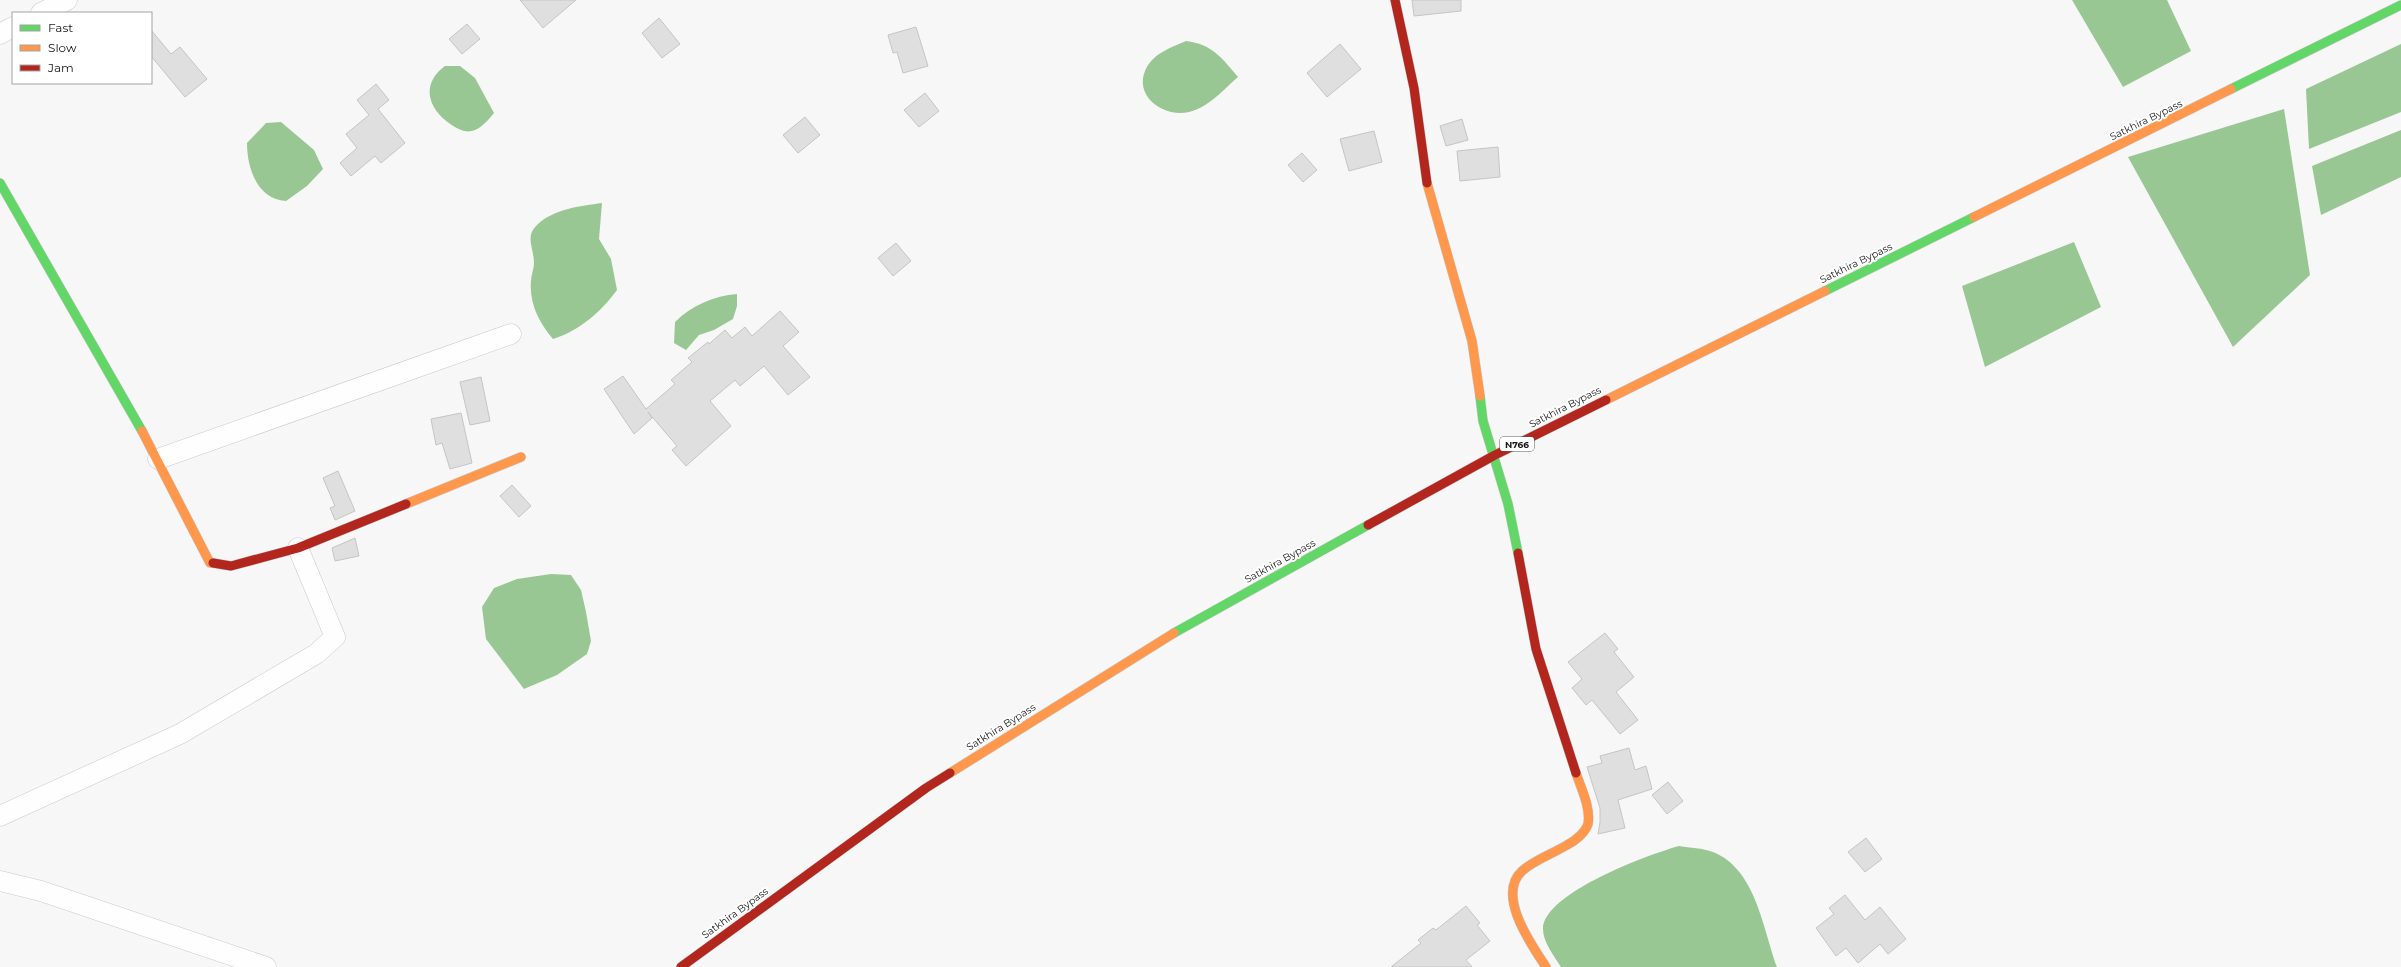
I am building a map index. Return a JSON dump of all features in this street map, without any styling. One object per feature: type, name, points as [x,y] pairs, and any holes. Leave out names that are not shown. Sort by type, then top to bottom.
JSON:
[{"type":"main road","points":[[1395,0],[1414,88],[1424,173],[1472,341],[1483,421],[1495,455],[1508,504],[1536,649],[1587,808],[1588,820],[1582,834],[1571,844],[1554,852],[1522,872],[1513,881],[1511,890],[1520,920],[1546,967]]},
{"type":"main road","name":"Satkhira Bypass","points":[[681,967],[926,788],[1147,648],[1293,566],[1495,455],[2401,5]]},
{"type":"main road","points":[[0,183],[158,459],[210,563],[231,566],[298,548],[521,458]]},
{"type":"street","points":[[43,12],[67,0]]},
{"type":"street","points":[[0,34],[12,28]]},
{"type":"street","points":[[158,459],[511,334]]},
{"type":"street","points":[[0,816],[180,734],[316,654],[335,637],[298,548]]},
{"type":"street","points":[[0,882],[41,891],[266,967]]},
{"type":"shaded area","points":[[2072,0],[2167,0],[2191,51],[2123,87]]},
{"type":"shaded area","points":[[1186,41],[1203,45],[1216,53],[1238,77],[1203,107],[1189,112],[1179,113],[1159,107],[1152,102],[1146,94],[1143,85],[1143,76],[1152,60],[1165,50]]},
{"type":"shaded area","points":[[2401,44],[2401,112],[2309,149],[2306,89]]},
{"type":"shaded area","points":[[445,66],[460,66],[475,78],[494,113],[477,129],[466,131],[453,126],[439,114],[434,107],[431,100],[430,86],[438,72]]},
{"type":"shaded area","points":[[2284,109],[2310,275],[2233,347],[2128,157]]},
{"type":"shaded area","points":[[281,122],[314,150],[323,169],[307,186],[286,201],[276,199],[268,195],[261,188],[252,172],[247,153],[247,143],[266,123]]},
{"type":"shaded area","points":[[2401,130],[2401,177],[2321,215],[2312,166]]},
{"type":"shaded area","points":[[602,203],[599,239],[611,259],[617,290],[604,306],[589,320],[563,336],[553,339],[543,326],[533,305],[531,279],[534,268],[534,258],[531,234],[536,226],[543,220],[558,212],[585,205]]},
{"type":"shaded area","points":[[2074,242],[2101,307],[1985,367],[1962,286]]},
{"type":"shaded area","points":[[737,294],[737,306],[733,319],[714,330],[699,335],[686,350],[674,343],[675,322],[682,316],[704,302]]},
{"type":"shaded area","points":[[551,574],[571,575],[581,590],[591,641],[587,654],[557,675],[524,689],[486,639],[482,607],[494,588],[517,579]]},
{"type":"shaded area","points":[[1679,846],[1713,852],[1728,860],[1739,872],[1756,902],[1777,967],[1561,967],[1552,954],[1543,934],[1543,929],[1548,915],[1560,902],[1578,889],[1623,866]]},
{"type":"building","points":[[520,0],[576,0],[543,28]]},
{"type":"building","points":[[1412,0],[1461,0],[1461,11],[1414,16]]},
{"type":"building","points":[[659,18],[680,44],[662,58],[642,33]]},
{"type":"building","points":[[467,24],[480,39],[462,54],[449,39]]},
{"type":"building","points":[[916,27],[928,66],[903,73],[897,52],[893,53],[888,35]]},
{"type":"building","points":[[152,31],[171,54],[180,47],[207,79],[185,97],[152,57]]},
{"type":"building","points":[[1340,44],[1361,69],[1327,97],[1307,73]]},
{"type":"building","points":[[376,84],[389,100],[378,109],[405,143],[381,163],[375,156],[351,176],[340,163],[357,148],[346,134],[369,115],[357,100]]},
{"type":"building","points":[[925,93],[939,111],[919,127],[904,110]]},
{"type":"building","points":[[805,117],[820,135],[798,153],[783,135]]},
{"type":"building","points":[[1462,119],[1468,140],[1446,146],[1440,126]]},
{"type":"building","points":[[1374,131],[1382,162],[1349,171],[1340,139]]},
{"type":"building","points":[[1498,147],[1500,177],[1460,181],[1457,151]]},
{"type":"building","points":[[1302,153],[1317,170],[1303,182],[1288,165]]},
{"type":"building","points":[[896,243],[911,261],[893,276],[878,258]]},
{"type":"building","points":[[780,311],[799,332],[783,346],[810,377],[788,395],[764,366],[740,386],[735,380],[710,401],[731,426],[686,466],[672,450],[677,446],[648,412],[652,418],[634,434],[604,389],[623,376],[646,409],[675,384],[671,380],[692,362],[688,358],[708,342],[709,344],[725,330],[732,338],[745,327],[752,336]]},
{"type":"building","points":[[481,377],[490,421],[470,425],[460,382]]},
{"type":"building","points":[[461,413],[472,463],[450,469],[442,443],[436,445],[431,419]]},
{"type":"building","points":[[338,471],[355,511],[335,520],[330,508],[335,506],[323,478]]},
{"type":"building","points":[[512,485],[531,506],[519,517],[500,496]]},
{"type":"building","points":[[355,538],[359,556],[335,561],[332,548]]},
{"type":"building","points":[[1605,633],[1618,649],[1614,652],[1634,677],[1616,692],[1638,720],[1620,734],[1592,700],[1586,705],[1572,688],[1582,679],[1568,662]]},
{"type":"building","points":[[1629,748],[1635,770],[1646,766],[1652,789],[1618,800],[1625,828],[1598,834],[1600,808],[1587,767],[1602,763],[1600,756]]},
{"type":"building","points":[[1668,782],[1683,801],[1667,814],[1652,795]]},
{"type":"building","points":[[1866,838],[1882,859],[1865,872],[1848,852]]},
{"type":"building","points":[[1845,895],[1865,920],[1880,907],[1906,939],[1888,954],[1880,944],[1858,963],[1846,948],[1836,956],[1816,928],[1834,914],[1829,908]]},
{"type":"building","points":[[1466,906],[1480,923],[1477,925],[1490,941],[1466,960],[1472,967],[1391,967],[1421,943],[1418,940],[1433,928],[1436,930]]},
{"type":"traffic: fast","points":[[2231,89],[2401,5]]},
{"type":"traffic: fast","points":[[0,183],[142,431]]},
{"type":"traffic: fast","points":[[1825,291],[1974,217]]},
{"type":"traffic: fast","points":[[1480,396],[1483,421],[1508,504],[1518,553]]},
{"type":"traffic: fast","points":[[1174,633],[1368,525]]},
{"type":"traffic: slow","points":[[1974,217],[2231,89]]},
{"type":"traffic: slow","points":[[1427,183],[1472,341],[1480,396]]},
{"type":"traffic: slow","points":[[1606,400],[1825,291]]},
{"type":"traffic: slow","points":[[142,431],[210,563],[213,563]]},
{"type":"traffic: slow","points":[[406,504],[521,457]]},
{"type":"traffic: slow","points":[[950,773],[1174,633]]},
{"type":"traffic: slow","points":[[1546,967],[1525,933],[1514,906],[1513,893],[1515,881],[1522,871],[1538,860],[1573,841],[1582,834],[1587,827],[1589,818],[1587,805],[1576,773]]},
{"type":"traffic: jam","points":[[1395,0],[1414,88],[1427,183]]},
{"type":"traffic: jam","points":[[1368,525],[1495,455],[1606,400]]},
{"type":"traffic: jam","points":[[213,563],[231,566],[298,548],[406,504]]},
{"type":"traffic: jam","points":[[1518,553],[1536,649],[1576,773]]},
{"type":"traffic: jam","points":[[681,967],[926,788],[950,773]]}]
